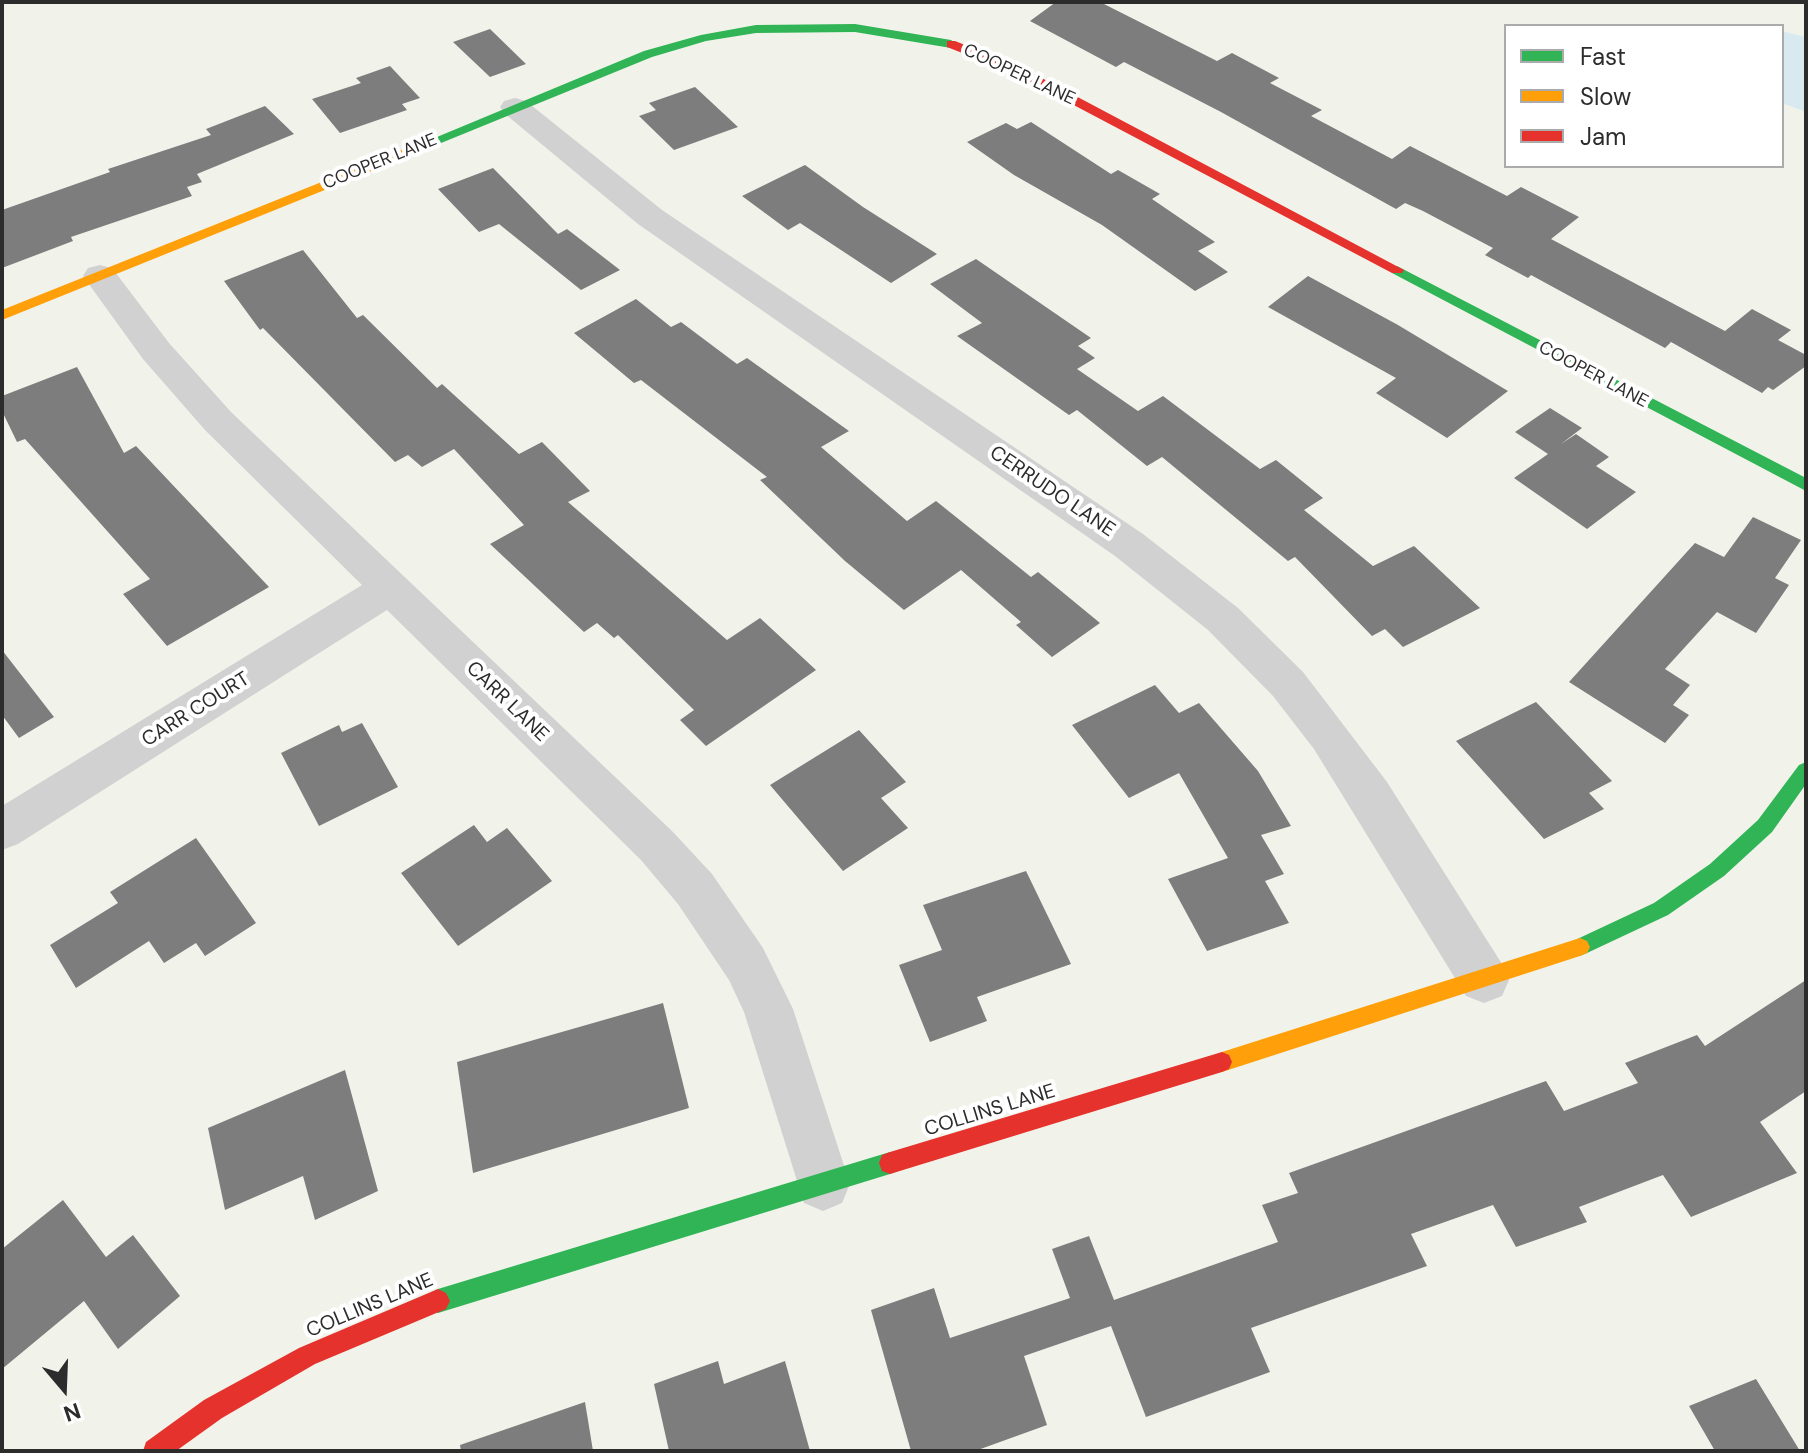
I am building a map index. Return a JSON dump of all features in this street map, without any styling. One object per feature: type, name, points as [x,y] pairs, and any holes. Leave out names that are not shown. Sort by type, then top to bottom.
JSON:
[{"type":"street","name":"COOPER LANE","points":[[2,315],[648,54],[732,32],[782,27],[855,28],[955,45],[1041,82],[1806,485]]},
{"type":"street","name":"CERRUDO LANE","points":[[515,107],[650,217],[1129,545],[1223,619],[1288,684],[1330,736],[1371,796],[1484,980]]},
{"type":"street","name":"CARR LANE","points":[[100,276],[156,351],[218,421],[657,846],[713,913],[746,964],[768,1009],[823,1184]]},
{"type":"street","name":"CARR COURT","points":[[2,830],[389,588]]},
{"type":"street","name":"COLLINS LANE","points":[[155,1451],[213,1409],[259,1381],[404,1312],[1484,980],[1597,941],[1691,890],[1765,826],[1806,770]]},
{"type":"shaded area","points":[[2,2],[1806,2],[1806,1451],[2,1451]]},
{"type":"shaded area","points":[[1784,32],[1806,37],[1806,112],[1784,104]]},
{"type":"building","points":[[1056,2],[1100,2],[1217,61],[1232,53],[1279,78],[1270,83],[1322,110],[1311,116],[1392,159],[1410,146],[1507,196],[1521,187],[1579,217],[1551,239],[1725,331],[1752,309],[1791,330],[1778,340],[1806,355],[1806,366],[1773,390],[1768,387],[1762,393],[1671,342],[1665,348],[1531,275],[1528,278],[1485,255],[1493,248],[1423,211],[1405,203],[1396,209],[1124,62],[1116,67],[1030,21]]},
{"type":"building","points":[[490,29],[526,64],[490,77],[453,42]]},
{"type":"building","points":[[390,66],[420,98],[402,104],[407,110],[340,133],[312,99],[361,83],[356,78]]},
{"type":"building","points":[[695,87],[738,127],[674,150],[639,116],[656,110],[649,103]]},
{"type":"building","points":[[265,106],[294,134],[197,174],[202,182],[187,187],[192,196],[71,237],[73,241],[2,268],[2,210],[110,172],[108,169],[211,135],[206,129]]},
{"type":"building","points":[[1031,122],[1111,174],[1118,170],[1160,194],[1152,199],[1215,242],[1198,251],[1228,272],[1195,291],[1102,225],[1014,175],[967,142],[1006,123],[1017,129]]},
{"type":"building","points":[[805,165],[937,254],[891,283],[800,223],[788,230],[742,196]]},
{"type":"building","points":[[493,168],[558,234],[567,229],[620,270],[581,290],[499,224],[479,232],[438,189]]},
{"type":"building","points":[[303,250],[357,318],[363,315],[437,388],[442,384],[519,454],[542,442],[590,491],[568,502],[727,640],[760,618],[816,670],[706,746],[680,720],[694,710],[618,635],[614,638],[597,623],[584,632],[490,544],[524,525],[454,449],[422,467],[408,455],[395,462],[263,328],[260,330],[224,281]]},
{"type":"building","points":[[976,259],[1091,338],[1078,346],[1095,358],[1077,369],[1138,411],[1163,396],[1260,469],[1276,460],[1323,498],[1304,510],[1373,566],[1414,546],[1480,608],[1403,647],[1385,629],[1372,636],[1295,557],[1288,561],[1162,457],[1147,466],[1077,410],[1069,415],[957,336],[982,323],[930,284]]},
{"type":"building","points":[[1308,276],[1508,391],[1447,438],[1376,393],[1396,378],[1268,307]]},
{"type":"building","points":[[636,299],[671,327],[681,322],[737,364],[747,358],[849,431],[821,447],[907,521],[936,501],[1031,577],[1038,572],[1100,623],[1052,657],[1016,625],[1021,622],[961,570],[904,610],[845,561],[760,480],[767,477],[641,380],[634,383],[574,333]]},
{"type":"building","points":[[77,367],[124,453],[136,446],[269,587],[167,646],[123,594],[150,579],[25,439],[17,442],[2,411],[2,396]]},
{"type":"building","points":[[1550,408],[1582,428],[1561,444],[1576,434],[1609,457],[1596,466],[1636,492],[1587,529],[1514,478],[1548,454],[1515,432]]},
{"type":"building","points":[[1753,517],[1801,540],[1775,578],[1789,585],[1756,633],[1717,612],[1665,669],[1690,685],[1673,705],[1689,715],[1665,743],[1569,682],[1695,543],[1724,557]]},
{"type":"building","points":[[2,650],[54,717],[19,738],[2,715]]},
{"type":"building","points":[[1155,685],[1179,713],[1199,703],[1258,771],[1291,826],[1261,835],[1284,874],[1265,881],[1289,923],[1207,951],[1168,879],[1228,858],[1179,773],[1129,798],[1072,725]]},
{"type":"building","points":[[1536,702],[1612,781],[1589,793],[1604,809],[1544,839],[1456,741]]},
{"type":"building","points":[[362,723],[398,787],[319,826],[281,753],[339,725],[342,732]]},
{"type":"building","points":[[859,730],[906,782],[881,798],[908,828],[843,871],[770,785]]},
{"type":"building","points":[[474,825],[487,842],[507,828],[552,881],[458,946],[401,873]]},
{"type":"building","points":[[196,838],[256,923],[205,956],[196,943],[164,963],[149,941],[76,988],[50,945],[118,903],[110,892]]},
{"type":"building","points":[[1026,871],[1071,964],[977,997],[987,1021],[930,1042],[899,965],[942,950],[923,905]]},
{"type":"building","points":[[1806,980],[1806,1091],[1760,1122],[1797,1173],[1691,1217],[1663,1175],[1579,1207],[1587,1222],[1516,1247],[1493,1205],[1411,1234],[1427,1266],[1251,1328],[1270,1372],[1146,1417],[1111,1326],[1024,1356],[1047,1425],[975,1451],[911,1451],[871,1310],[934,1288],[950,1338],[1070,1298],[1052,1249],[1089,1236],[1114,1300],[1278,1242],[1262,1205],[1298,1193],[1289,1173],[1546,1081],[1564,1111],[1638,1083],[1625,1063],[1697,1035],[1705,1046]]},
{"type":"building","points":[[663,1003],[689,1108],[473,1173],[457,1062]]},
{"type":"building","points":[[345,1070],[378,1191],[315,1220],[303,1176],[225,1210],[208,1128]]},
{"type":"building","points":[[63,1200],[106,1257],[133,1235],[180,1296],[118,1349],[84,1301],[2,1369],[2,1249]]},
{"type":"building","points":[[718,1361],[724,1384],[785,1361],[810,1451],[669,1451],[654,1384]]},
{"type":"building","points":[[1756,1379],[1800,1451],[1715,1451],[1689,1406]]},
{"type":"building","points":[[585,1402],[593,1451],[461,1451],[460,1445]]},
{"type":"traffic: fast","points":[[414,149],[648,54],[705,38],[756,29],[855,28],[951,44]]},
{"type":"traffic: fast","points":[[1397,270],[1806,485]]},
{"type":"traffic: fast","points":[[1580,947],[1661,909],[1717,870],[1765,826],[1806,770]]},
{"type":"traffic: fast","points":[[438,1301],[890,1163]]},
{"type":"traffic: slow","points":[[2,315],[414,149]]},
{"type":"traffic: slow","points":[[1222,1062],[1580,947]]},
{"type":"traffic: jam","points":[[951,44],[1017,70],[1397,270]]},
{"type":"traffic: jam","points":[[890,1163],[1222,1062]]},
{"type":"traffic: jam","points":[[155,1451],[213,1409],[307,1356],[438,1301]]}]
